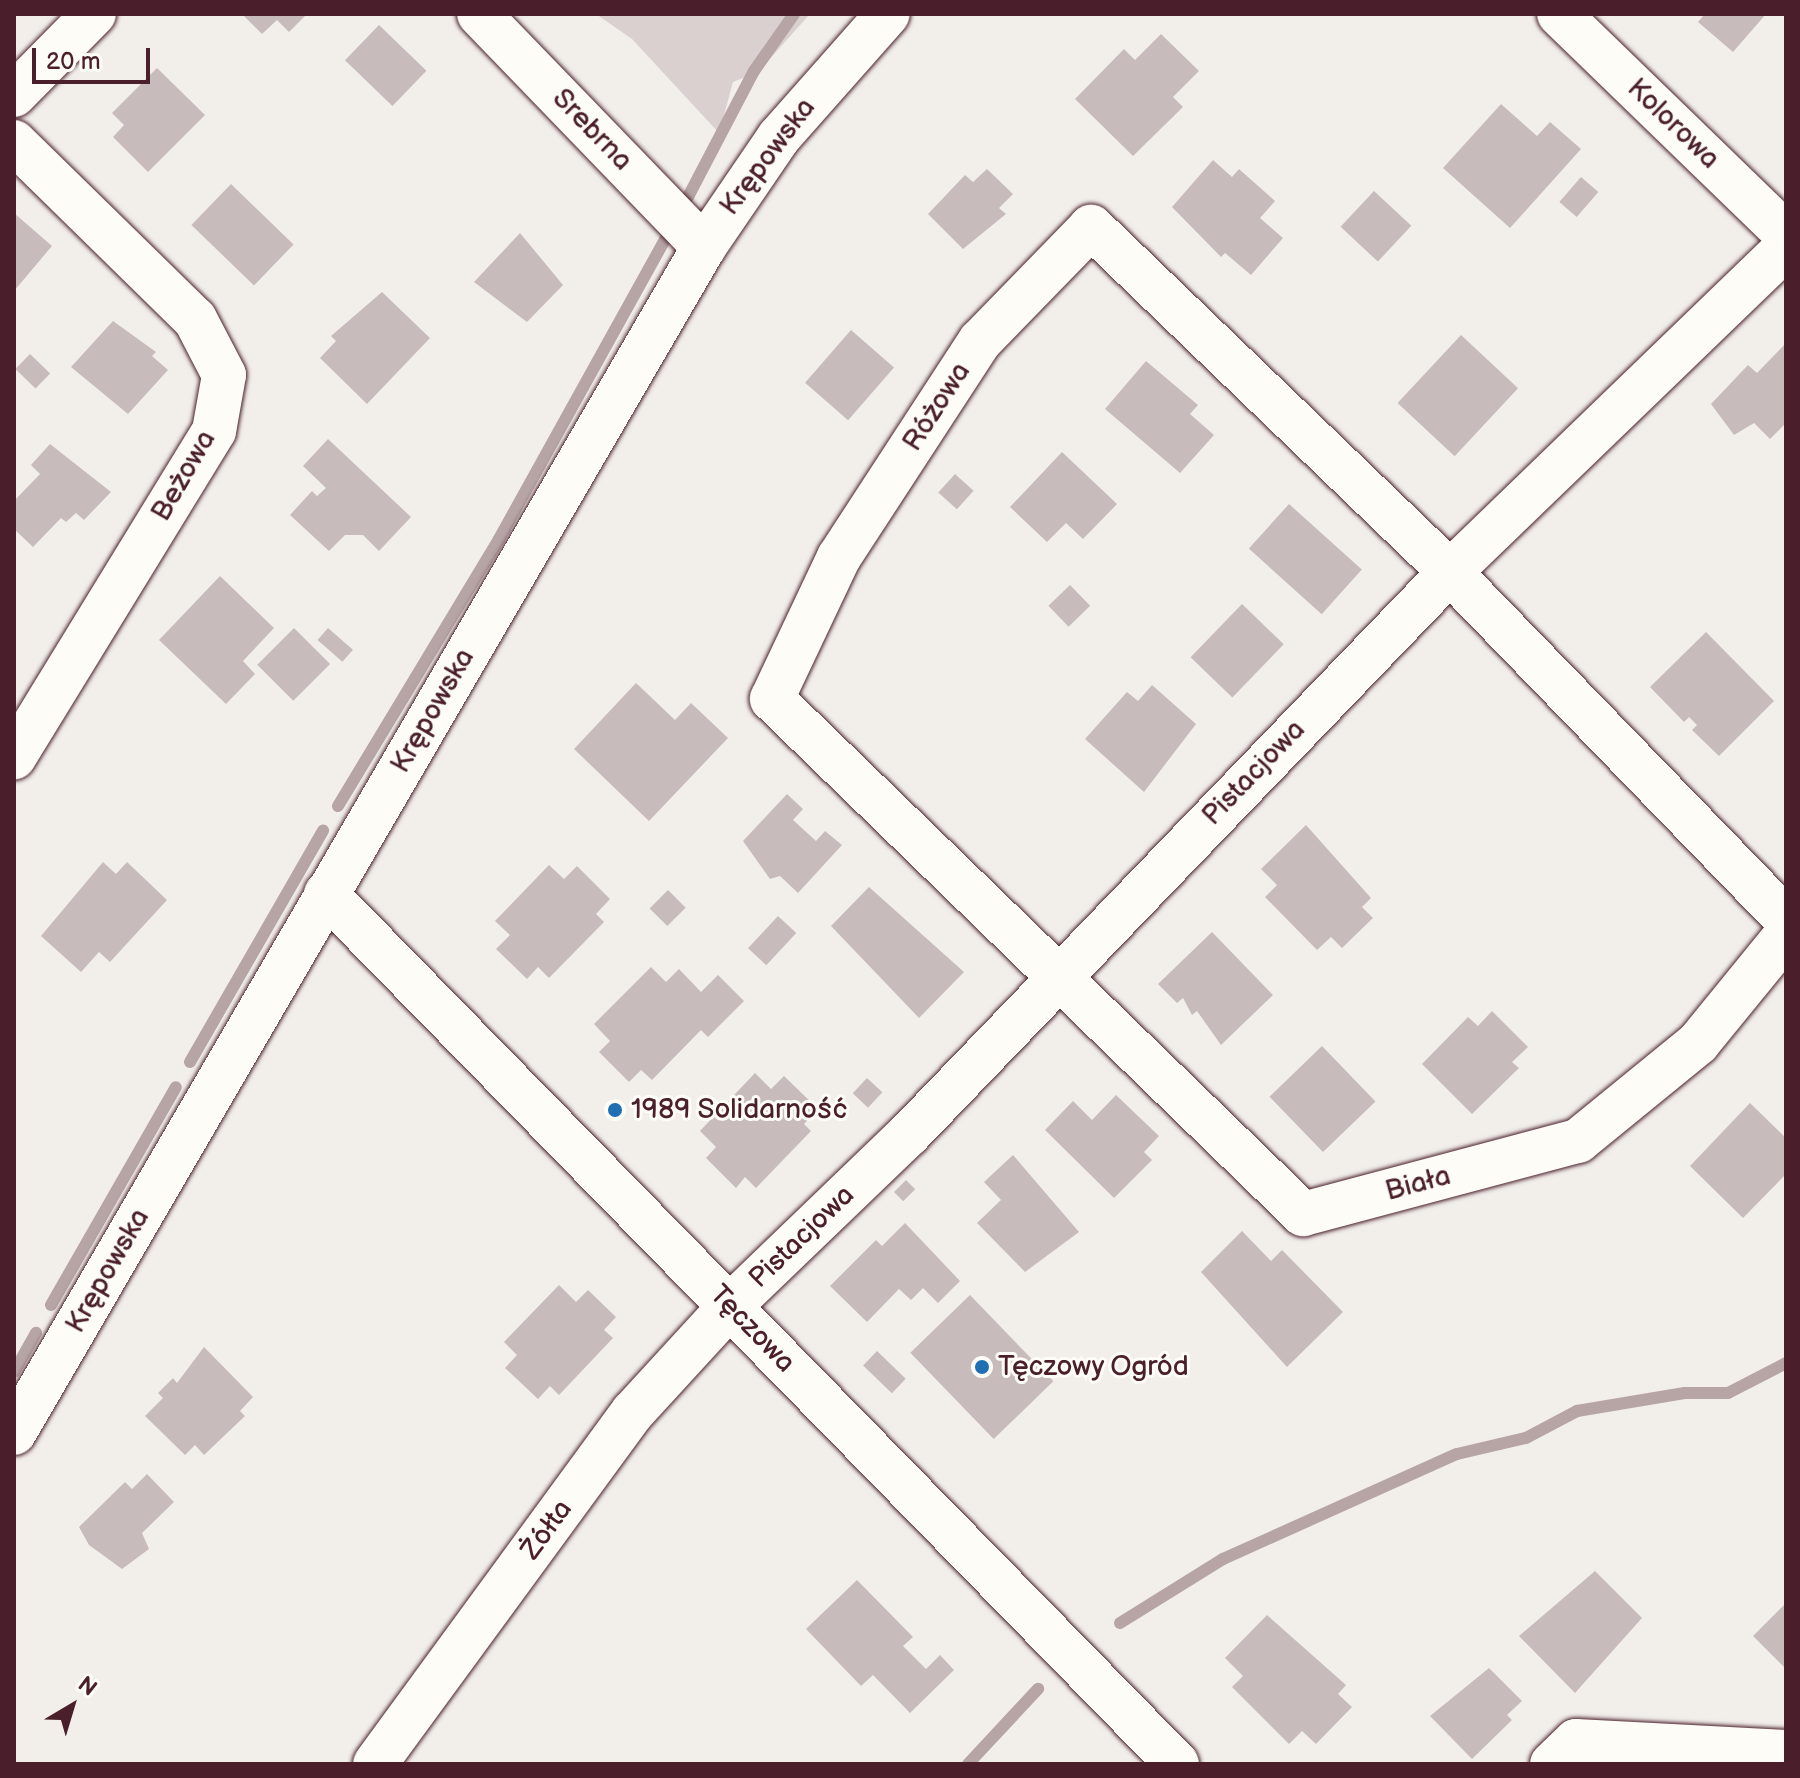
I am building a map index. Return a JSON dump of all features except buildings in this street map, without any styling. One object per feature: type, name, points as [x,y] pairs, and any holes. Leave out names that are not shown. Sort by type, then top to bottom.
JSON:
[{"type":"street","points":[[14,95],[94,14]]},
{"type":"street","name":"Srebrna","points":[[479,14],[704,247]]},
{"type":"street","name":"Krępowska","points":[[14,1433],[704,247],[779,137],[888,14]]},
{"type":"street","name":"Kolorowa","points":[[1559,14],[1786,234]]},
{"type":"street","name":"Beżowa","points":[[14,142],[195,319],[224,375],[214,431],[14,758]]},
{"type":"street","name":"Różowa","points":[[1060,975],[772,699],[839,557],[980,341],[1002,318],[1091,227],[1450,572]]},
{"type":"street","name":"Pistacjowa","points":[[730,1306],[909,1134],[1450,572],[1786,248]]},
{"type":"street","points":[[1450,572],[1786,919]]},
{"type":"street","name":"Tęczowa","points":[[326,894],[1177,1764]]},
{"type":"street","name":"Biała","points":[[1060,975],[1303,1214],[1578,1141],[1698,1043],[1786,935]]},
{"type":"street","name":"Żółta","points":[[375,1764],[633,1412],[730,1306]]},
{"type":"street","points":[[1552,1764],[1576,1741],[1786,1752]]},
{"type":"shaded area","points":[[596,14],[810,14],[758,72],[733,82],[719,133],[632,39]]},
{"type":"waterway","points":[[688,197],[754,71],[794,14]]},
{"type":"waterway","points":[[338,806],[499,539],[667,236]]},
{"type":"waterway","points":[[190,1062],[323,831]]},
{"type":"waterway","points":[[51,1305],[176,1087]]},
{"type":"waterway","points":[[14,1372],[36,1333]]},
{"type":"waterway","points":[[1120,1623],[1223,1559],[1457,1454],[1526,1438],[1577,1411],[1685,1393],[1728,1393],[1786,1363]]},
{"type":"waterway","points":[[968,1764],[1038,1689]]},
{"type":"place","name":"1989 Solidarność","points":[[615,1110]]},
{"type":"place","name":"Tęczowy Ogród","points":[[982,1367]]}]
